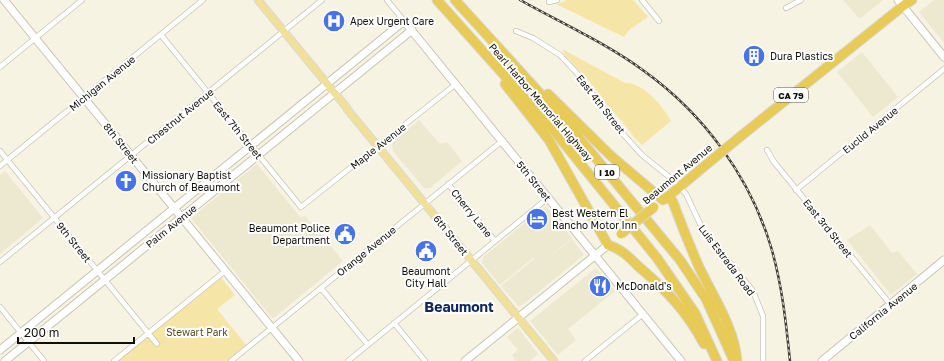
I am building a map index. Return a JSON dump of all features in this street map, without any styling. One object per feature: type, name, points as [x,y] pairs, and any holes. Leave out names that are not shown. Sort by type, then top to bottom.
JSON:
[{"type":"highway","name":"Pearl Harbor Memorial Highway","points":[[437,0],[554,131],[658,258],[695,314],[717,361]]},
{"type":"highway","name":"Pearl Harbor Memorial Highway","points":[[455,0],[508,57],[570,128],[680,260],[706,299],[736,361]]},
{"type":"highway","name":"CA 79","points":[[903,2],[912,0]]},
{"type":"highway","name":"Beaumont Avenue","points":[[608,245],[903,2]]},
{"type":"highway","points":[[484,54],[496,73],[549,140],[608,245],[620,249],[668,292],[693,324],[712,361]]},
{"type":"highway","points":[[508,57],[611,156],[673,202],[697,262],[736,349],[736,361]]},
{"type":"main road","name":"6th Street","points":[[258,0],[554,361]]},
{"type":"street","name":"8th Street","points":[[4,0],[299,361]]},
{"type":"street","points":[[0,67],[82,0]]},
{"type":"street","name":"Michigan Avenue","points":[[0,166],[203,0]]},
{"type":"street","name":"Chestnut Avenue","points":[[0,262],[322,0]]},
{"type":"street","name":"5th Street","points":[[387,0],[681,361]]},
{"type":"street","points":[[549,2],[557,0]]},
{"type":"street","points":[[642,0],[659,21]]},
{"type":"street","points":[[786,8],[801,0]]},
{"type":"street","points":[[903,2],[944,56]]},
{"type":"street","name":"Palm Avenue","points":[[0,350],[404,21]]},
{"type":"street","name":"Palm Avenue","points":[[5,361],[412,30]]},
{"type":"street","name":"East 4th Street","points":[[516,31],[533,38],[560,55],[576,72],[623,134],[642,155],[679,186]]},
{"type":"street","name":"East 7th Street","points":[[161,35],[301,207]]},
{"type":"street","points":[[365,52],[373,62]]},
{"type":"street","name":"Euclid Avenue","points":[[796,190],[944,70]]},
{"type":"street","name":"Maple Avenue","points":[[301,207],[456,84]]},
{"type":"street","points":[[289,114],[297,124]]},
{"type":"street","name":"Orange Avenue","points":[[231,361],[502,141]]},
{"type":"street","name":"East 3rd Street","points":[[767,150],[774,162],[796,190],[890,304]]},
{"type":"street","name":"9th Street","points":[[0,151],[157,344]]},
{"type":"street","points":[[212,177],[220,186]]},
{"type":"street","name":"Cherry Lane","points":[[448,184],[495,241]]},
{"type":"street","name":"Luis Estrada Road","points":[[679,186],[686,194],[703,230],[753,291],[763,316],[763,361]]},
{"type":"street","points":[[348,361],[548,198]]},
{"type":"street","points":[[136,240],[143,249]]},
{"type":"street","name":"Beaumont Avenue","points":[[466,361],[608,245]]},
{"type":"street","name":"California Avenue","points":[[822,361],[944,260]]},
{"type":"street","points":[[114,361],[225,270]]},
{"type":"street","points":[[321,288],[368,344]]},
{"type":"street","points":[[59,302],[66,311]]},
{"type":"street","points":[[0,307],[44,361]]},
{"type":"street","points":[[585,361],[643,314]]},
{"type":"street","points":[[394,323],[425,361]]},
{"type":"shaded area","points":[[843,0],[883,0],[861,18],[858,17]]},
{"type":"shaded area","points":[[934,0],[944,0],[944,43],[919,12]]},
{"type":"shaded area","points":[[862,52],[898,97],[873,117],[837,72]]},
{"type":"shaded area","points":[[419,120],[440,144],[447,142],[462,161],[430,188],[424,188],[393,151],[392,143]]},
{"type":"shaded area","points":[[257,164],[301,218],[305,215],[343,261],[272,318],[191,218]]},
{"type":"shaded area","points":[[5,171],[43,218],[0,254],[0,175]]},
{"type":"shaded area","points":[[546,206],[572,238],[539,265],[572,239],[584,255],[521,306],[518,306],[501,286],[534,259],[533,258],[500,285],[482,263],[483,257]]},
{"type":"shaded area","points":[[870,225],[892,253],[898,251],[917,274],[891,295],[847,240]]},
{"type":"shaded area","points":[[596,268],[615,291],[568,329],[576,340],[558,355],[530,321]]},
{"type":"shaded area","points":[[518,328],[538,354],[530,361],[516,361],[512,355],[518,350],[507,337]]},
{"type":"green space","points":[[566,0],[633,0],[648,17],[629,30],[624,37],[556,4]]},
{"type":"green space","points":[[562,49],[625,83],[639,86],[658,102],[671,121],[642,145],[608,106],[589,81],[565,55]]},
{"type":"green space","name":"Stewart Park","points":[[220,276],[235,295],[217,309],[247,346],[228,361],[113,361]]},
{"type":"railway","points":[[520,0],[599,42],[644,71],[666,88],[686,107],[705,127],[722,149],[751,196],[771,247],[781,289],[790,361]]},
{"type":"place","name":"Apex Urgent Care","points":[[334,21]]},
{"type":"place","name":"Dura Plastics","points":[[754,56]]},
{"type":"place","name":"Missionary Baptist Church of Beaumont","points":[[126,181]]},
{"type":"place","name":"Best Western El Rancho Motor Inn","points":[[537,219]]},
{"type":"place","name":"Beaumont Police Department","points":[[345,234]]},
{"type":"place","name":"Beaumont City Hall","points":[[426,251]]},
{"type":"place","name":"McDonald's","points":[[600,286]]},
{"type":"district","name":"Beaumont","points":[[459,306]]}]
